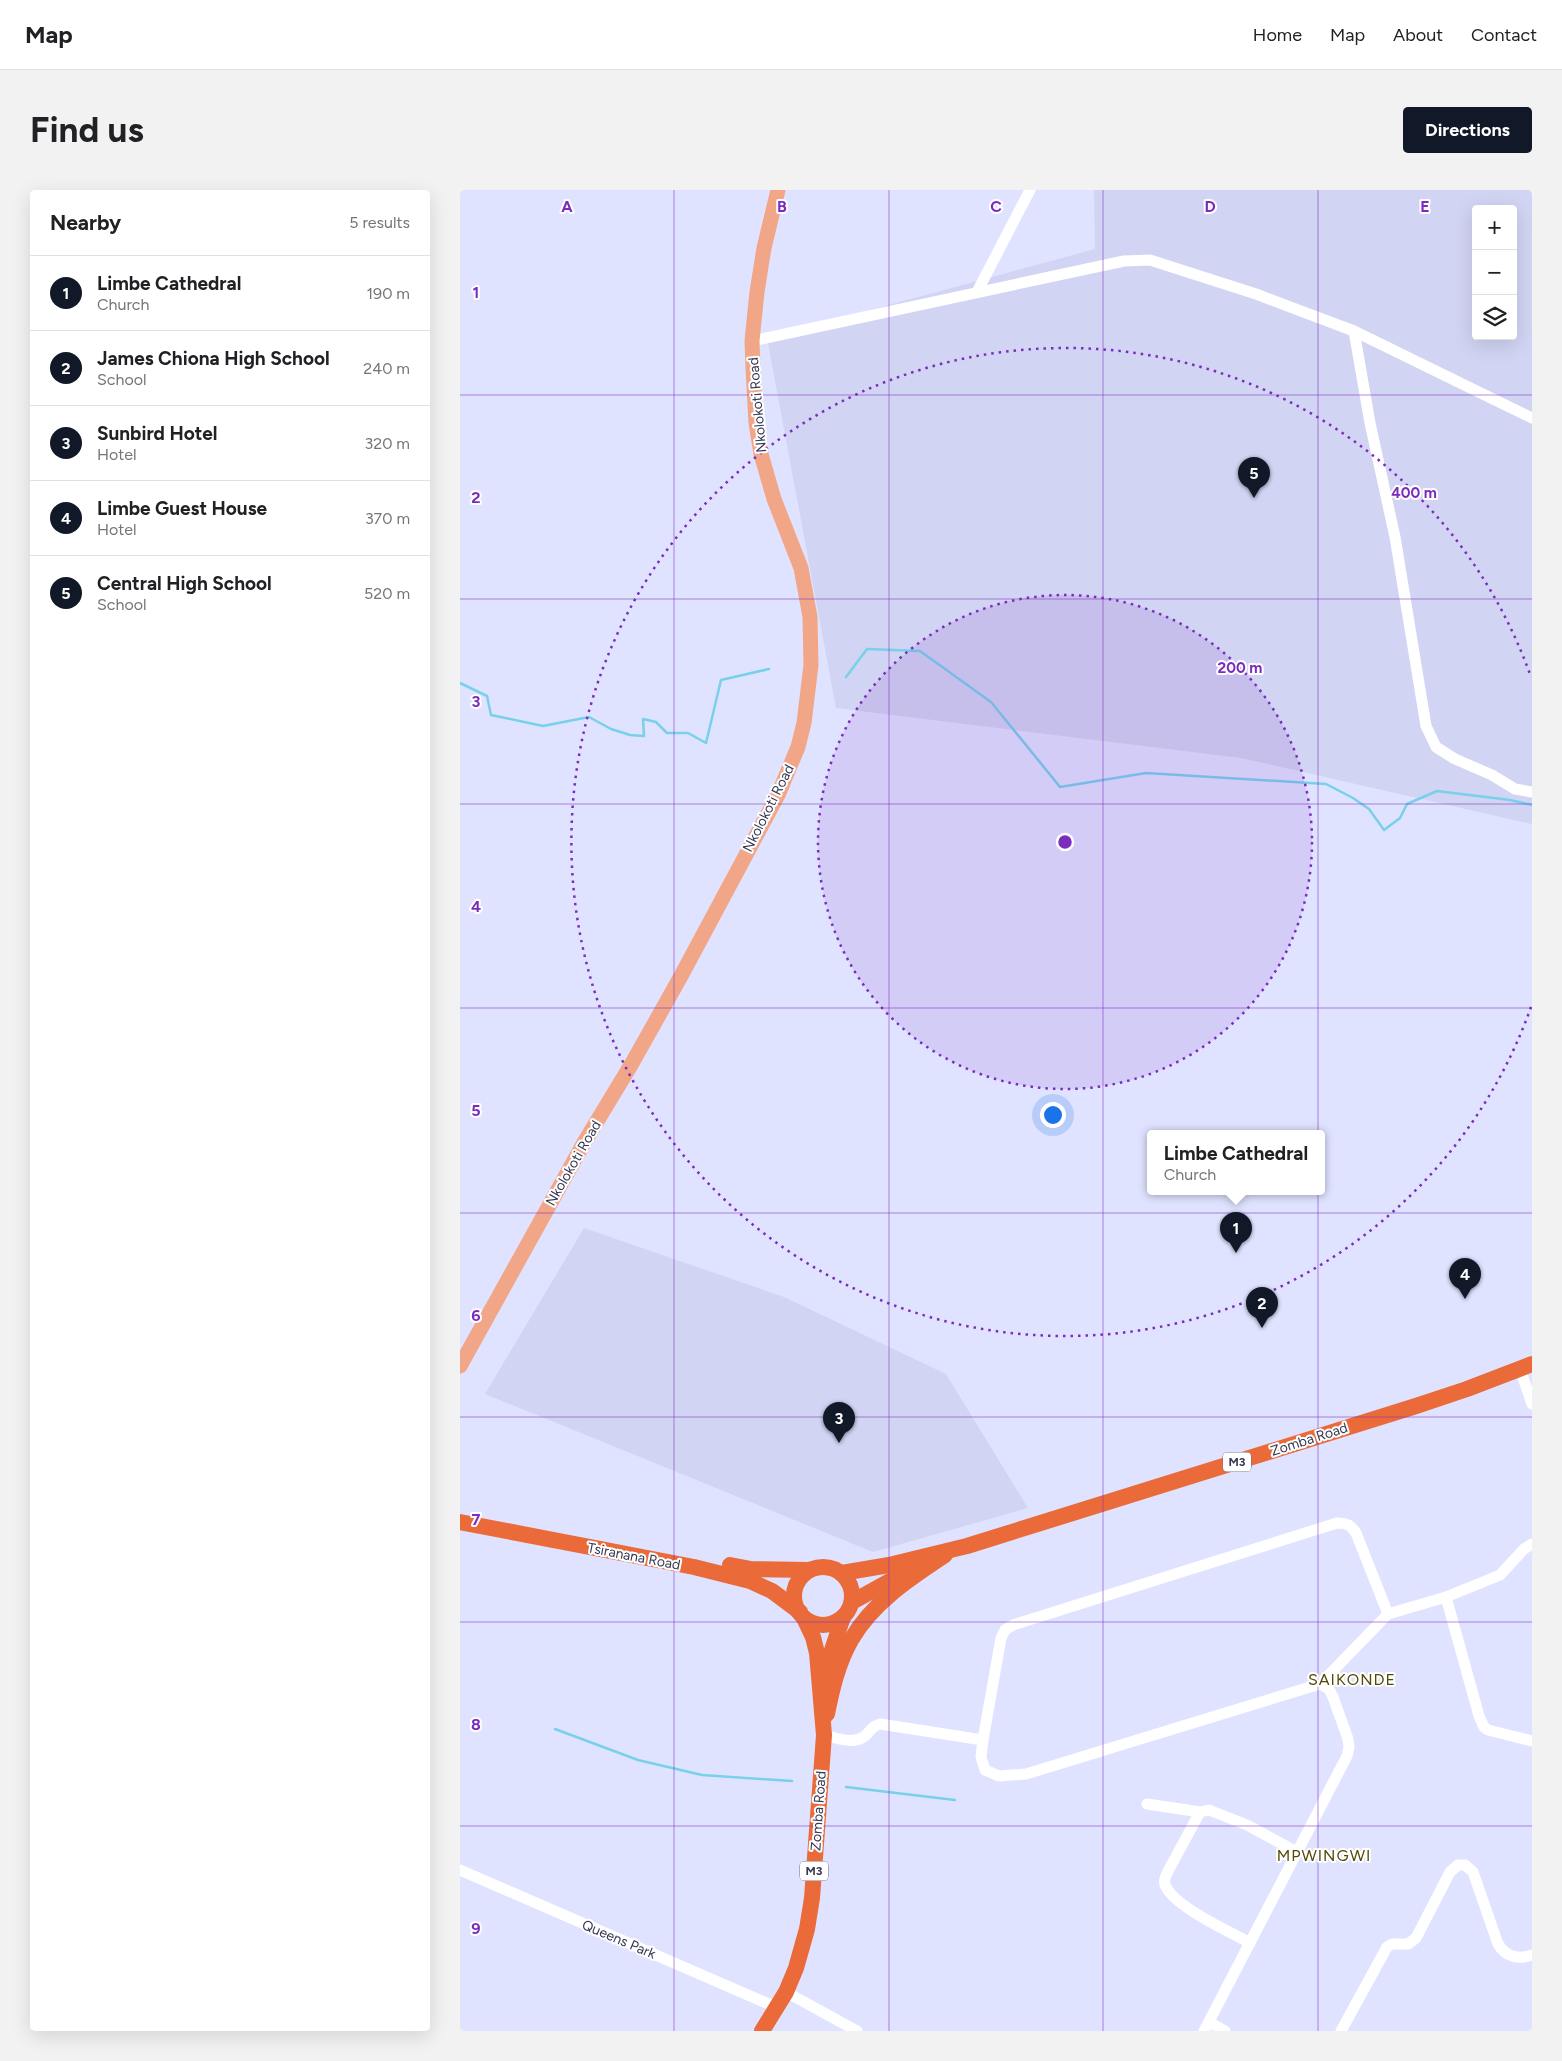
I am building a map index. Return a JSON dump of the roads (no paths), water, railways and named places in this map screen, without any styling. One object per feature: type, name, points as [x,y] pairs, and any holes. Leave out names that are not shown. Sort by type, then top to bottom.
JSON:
[{"type":"highway","name":"Zomba Road","points":[[842,1574],[946,1551],[1416,1406],[1526,1366]]},
{"type":"highway","name":"Tsiranana Road","points":[[460,1513],[751,1569],[809,1570]]},
{"type":"highway","name":"Tsiranana Road","points":[[460,1522],[742,1578],[772,1591],[802,1615]]},
{"type":"highway","name":"Zomba Road","points":[[852,1602],[946,1551]]},
{"type":"highway","points":[[824,1731],[834,1679],[851,1640],[872,1612],[908,1580],[946,1551]]},
{"type":"highway","name":"M3","points":[[824,1731],[817,1653],[813,1637],[794,1600],[794,1593],[799,1580],[809,1570],[830,1567],[842,1574]]},
{"type":"highway","points":[[842,1574],[850,1585],[852,1602]]},
{"type":"highway","name":"M3","points":[[821,1705],[829,1659],[843,1617],[852,1602]]},
{"type":"highway","name":"M3","points":[[802,1615],[810,1622],[824,1624],[837,1621],[843,1617]]},
{"type":"highway","name":"Zomba Road","points":[[778,2008],[802,1948],[812,1898],[824,1731]]},
{"type":"highway","name":"M3","points":[[762,2031],[778,2008]]},
{"type":"main road","name":"Nkolokoti Road","points":[[460,1366],[585,1140],[631,1065],[681,976],[778,794],[798,747],[809,698],[811,666],[810,617],[801,568],[774,500],[761,454],[756,423],[752,341],[760,269],[778,190]]},
{"type":"street","points":[[977,292],[1030,190]]},
{"type":"street","points":[[752,341],[1124,261],[1150,260],[1256,294],[1354,332],[1532,418]]},
{"type":"street","points":[[1354,332],[1370,423],[1395,537],[1426,726],[1436,747],[1455,759],[1492,775],[1515,788],[1532,792]]},
{"type":"street","points":[[1526,1366],[1532,1404]]},
{"type":"street","points":[[1388,1614],[1352,1527],[1346,1523],[1337,1523],[1008,1627],[1001,1638],[983,1740],[981,1756],[985,1770],[999,1776],[1026,1774],[1320,1684],[1388,1614],[1446,1597],[1500,1575],[1524,1549],[1532,1544]]},
{"type":"street","points":[[1446,1597],[1479,1716],[1484,1727],[1488,1730],[1532,1742]]},
{"type":"street","points":[[1225,2031],[1206,2026],[1347,1756],[1349,1747],[1332,1693],[1320,1684]]},
{"type":"street","points":[[824,1731],[844,1740],[856,1740],[864,1737],[874,1726],[880,1724],[983,1740]]},
{"type":"street","points":[[1147,1804],[1200,1812],[1209,1810],[1247,1825],[1297,1852]]},
{"type":"street","points":[[1200,1812],[1167,1873],[1164,1881],[1165,1887],[1172,1895],[1193,1911],[1250,1943]]},
{"type":"street","points":[[1342,2031],[1387,1947],[1392,1944],[1408,1944],[1416,1938],[1450,1872],[1458,1865],[1465,1865],[1473,1872],[1502,1951],[1513,1957],[1525,1958],[1532,1955]]},
{"type":"street","name":"Queens Park","points":[[460,1870],[778,2008]]},
{"type":"street","points":[[786,1992],[857,2031]]},
{"type":"waterway","points":[[846,677],[867,649],[920,651],[991,702],[1060,787],[1146,773],[1326,784],[1369,809],[1384,830],[1400,818],[1407,804],[1437,791],[1510,800],[1532,805]]},
{"type":"waterway","points":[[460,683],[487,696],[491,715],[543,726],[589,717],[611,729],[630,735],[644,736],[643,719],[656,722],[667,733],[688,733],[706,743],[721,680],[769,669]]},
{"type":"waterway","points":[[555,1729],[638,1760],[702,1775],[792,1781]]},
{"type":"waterway","points":[[846,1787],[955,1800]]},
{"type":"place","name":"Central High School","points":[[1254,498]]},
{"type":"place","name":"Limbe Cathedral","points":[[1236,1253]]},
{"type":"place","name":"Limbe Guest House","points":[[1465,1299]]},
{"type":"place","name":"James Chiona High School","points":[[1262,1328]]},
{"type":"place","name":"Sunbird Hotel","points":[[839,1443]]},
{"type":"district","name":"SAIKONDE","points":[[1352,1679]]},
{"type":"district","name":"MPWINGWI","points":[[1324,1855]]}]
